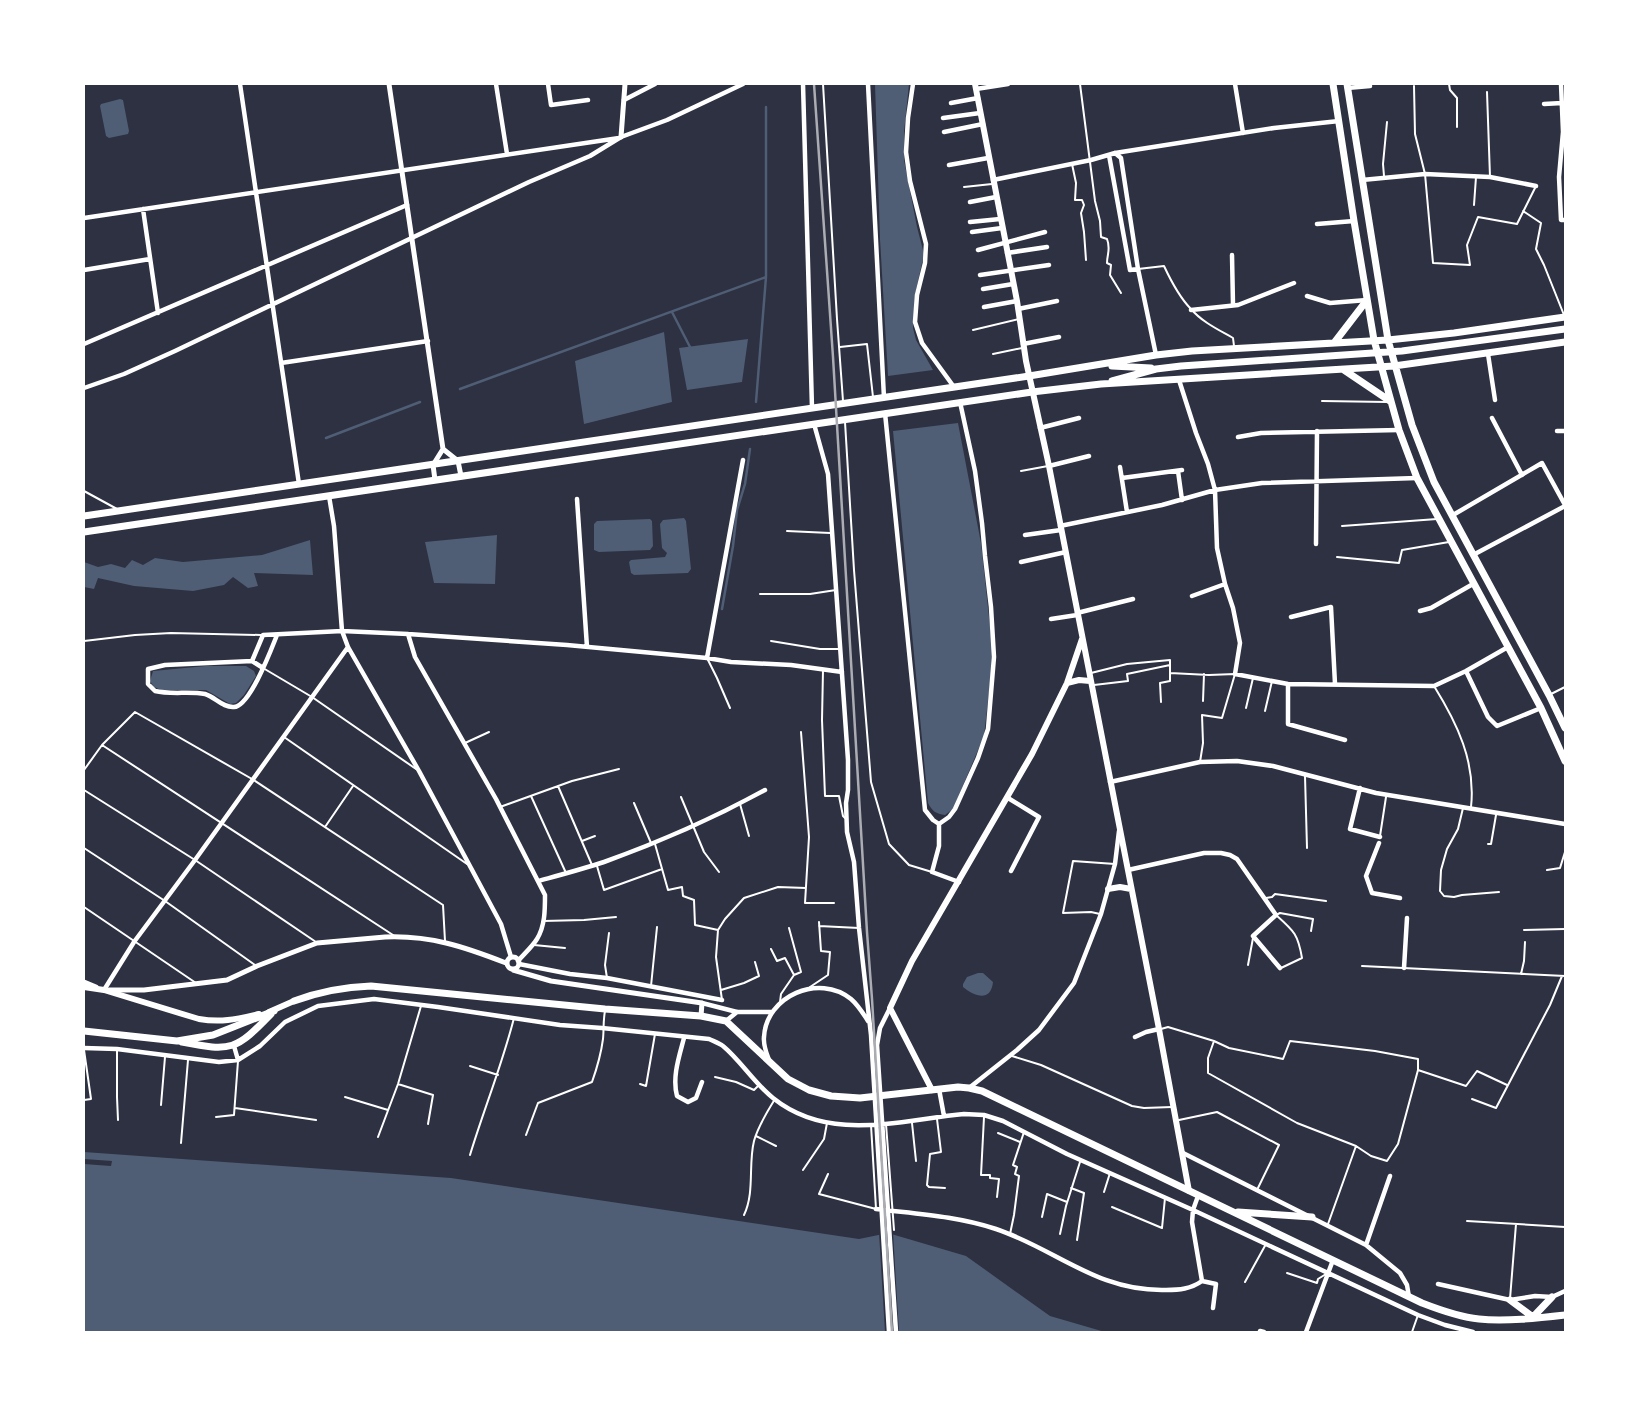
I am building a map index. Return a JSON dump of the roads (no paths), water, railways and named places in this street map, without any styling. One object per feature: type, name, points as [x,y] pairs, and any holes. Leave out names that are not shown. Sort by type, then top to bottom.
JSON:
[{"type":"main road","points":[[1333,84],[1366,300],[1374,340],[1399,430],[1417,478],[1541,708],[1563,751],[1565,761]]},
{"type":"main road","points":[[975,86],[1017,301],[1032,392],[1066,552],[1189,1191]]},
{"type":"main road","points":[[1347,86],[1388,340],[1412,425],[1434,482],[1453,514],[1565,728]]},
{"type":"main road","points":[[1334,343],[1366,300]]},
{"type":"main road","points":[[84,516],[884,398],[1156,355],[1388,340],[1454,333],[1565,317]]},
{"type":"main road","points":[[1098,365],[1156,369],[1402,351],[1565,329]]},
{"type":"main road","points":[[84,532],[1032,392],[1101,384],[1394,366],[1565,342]]},
{"type":"main road","points":[[1101,384],[1156,369]]},
{"type":"main road","points":[[1344,370],[1390,402]]},
{"type":"main road","points":[[936,1090],[890,1008],[912,961],[1032,754],[1068,683],[1082,638]]},
{"type":"main road","points":[[1068,683],[1090,680]]},
{"type":"main road","points":[[1108,889],[1131,888]]},
{"type":"main road","points":[[177,1041],[213,1035],[294,1001],[329,990],[348,987],[371,986],[605,1009],[702,1016],[726,1021],[788,1079],[809,1090],[832,1096],[860,1098],[968,1088],[995,1097],[1410,1298],[1448,1313],[1492,1320],[1565,1315]]},
{"type":"main road","points":[[84,987],[104,990],[213,1022],[226,1022],[274,1011]]},
{"type":"main road","points":[[84,1031],[177,1041],[211,1048],[234,1046],[256,1030],[274,1011]]},
{"type":"main road","points":[[1233,1212],[1312,1217]]},
{"type":"main road","points":[[1533,1317],[1552,1297]]},
{"type":"main road","points":[[1510,1300],[1533,1317]]},
{"type":"street","points":[[240,84],[299,484]]},
{"type":"street","points":[[389,84],[444,449],[458,461],[461,476]]},
{"type":"street","points":[[496,84],[507,154]]},
{"type":"street","points":[[548,84],[551,105],[588,100]]},
{"type":"street","points":[[621,137],[625,84]]},
{"type":"street","points":[[624,100],[655,84]]},
{"type":"street","points":[[84,388],[124,374],[529,182],[590,156],[621,137],[667,120],[743,84]]},
{"type":"street","points":[[803,84],[812,408]]},
{"type":"street","points":[[868,84],[884,398]]},
{"type":"street","points":[[913,84],[906,152],[911,189],[926,244],[925,263],[917,296],[916,322],[922,343],[954,387]]},
{"type":"street","points":[[975,86],[1008,84]]},
{"type":"street","points":[[1235,84],[1243,133]]},
{"type":"street","points":[[1561,84],[1563,132],[1558,177],[1561,220],[1565,220]]},
{"type":"street","points":[[1347,86],[1370,86]]},
{"type":"street","points":[[951,103],[978,98]]},
{"type":"street","points":[[1544,104],[1562,103]]},
{"type":"street","points":[[943,118],[980,113]]},
{"type":"street","points":[[994,182],[1115,153],[1243,133],[1339,121]]},
{"type":"street","points":[[944,132],[983,124]]},
{"type":"street","points":[[84,218],[621,137]]},
{"type":"street","points":[[1115,153],[1120,158],[1138,269],[1156,355]]},
{"type":"street","points":[[1109,155],[1130,270],[1138,269]]},
{"type":"street","points":[[949,165],[988,158]]},
{"type":"street","points":[[1362,180],[1425,174],[1490,177],[1536,186]]},
{"type":"street","points":[[970,202],[996,197]]},
{"type":"street","points":[[84,340],[84,344],[407,205]]},
{"type":"street","points":[[143,209],[158,313]]},
{"type":"street","points":[[970,222],[1000,218]]},
{"type":"street","points":[[1317,224],[1354,221]]},
{"type":"street","points":[[972,232],[1002,228]]},
{"type":"street","points":[[978,250],[1045,232]]},
{"type":"street","points":[[1007,253],[1047,247]]},
{"type":"street","points":[[1232,255],[1233,305]]},
{"type":"street","points":[[84,270],[150,258]]},
{"type":"street","points":[[980,275],[1049,265]]},
{"type":"street","points":[[1191,310],[1238,305],[1294,283]]},
{"type":"street","points":[[983,289],[1013,284]]},
{"type":"street","points":[[1307,296],[1330,303],[1366,300]]},
{"type":"street","points":[[984,307],[1017,301]]},
{"type":"street","points":[[1018,309],[1057,301]]},
{"type":"street","points":[[1024,346],[1059,337]]},
{"type":"street","points":[[281,362],[428,342]]},
{"type":"street","points":[[1488,354],[1495,400]]},
{"type":"street","points":[[1179,380],[1215,490],[1218,548],[1240,643],[1235,674],[1288,684],[1434,686],[1466,671],[1508,647]]},
{"type":"street","points":[[939,824],[949,817],[955,809],[978,758],[986,735],[990,711],[994,657],[992,607],[984,556],[982,523],[973,462],[960,402]]},
{"type":"street","points":[[886,414],[925,810],[939,824]]},
{"type":"street","points":[[1040,428],[1079,418]]},
{"type":"street","points":[[1492,418],[1522,475]]},
{"type":"street","points":[[814,424],[828,474],[848,767],[846,820],[854,862],[869,1022],[889,1332]]},
{"type":"street","points":[[1238,437],[1261,433],[1399,430]]},
{"type":"street","points":[[1316,544],[1317,431]]},
{"type":"street","points":[[1557,431],[1565,431]]},
{"type":"street","points":[[435,480],[433,464],[444,449]]},
{"type":"street","points":[[1049,466],[1089,456]]},
{"type":"street","points":[[707,658],[743,460]]},
{"type":"street","points":[[1453,514],[1542,463],[1565,506],[1473,555]]},
{"type":"street","points":[[1120,467],[1127,512]]},
{"type":"street","points":[[1122,478],[1180,471],[1182,500]]},
{"type":"street","points":[[1025,535],[1182,500],[1215,490],[1262,483],[1417,478]]},
{"type":"street","points":[[330,496],[342,631],[348,647],[419,771],[500,924],[511,957],[514,957],[519,963],[570,974],[607,978],[722,1000]]},
{"type":"street","points":[[576,499],[587,647]]},
{"type":"street","points":[[1021,562],[1066,552]]},
{"type":"street","points":[[1192,596],[1225,584]]},
{"type":"street","points":[[1420,611],[1431,608],[1473,584]]},
{"type":"street","points":[[1051,619],[1133,599]]},
{"type":"street","points":[[1291,617],[1331,607],[1335,684]]},
{"type":"street","points":[[252,661],[263,635],[342,631],[587,647],[731,662],[791,665],[842,672]]},
{"type":"street","points":[[408,634],[415,657],[500,807],[545,895],[543,921],[537,939],[516,969],[513,970]]},
{"type":"street","points":[[263,668],[252,661],[165,665],[148,669],[148,684],[155,691],[204,694],[228,706],[236,707],[244,702],[263,668],[277,635]]},
{"type":"street","points":[[104,990],[134,942],[166,901],[348,647]]},
{"type":"street","points":[[1466,671],[1488,717],[1497,726],[1541,708]]},
{"type":"street","points":[[1288,684],[1288,724],[1345,740]]},
{"type":"street","points":[[1110,782],[1200,762],[1237,761],[1273,766],[1386,794],[1565,824]]},
{"type":"street","points":[[1360,788],[1350,829],[1380,837]]},
{"type":"street","points":[[538,881],[594,864],[653,842],[740,804],[765,790]]},
{"type":"street","points":[[1008,798],[1039,817],[1011,871]]},
{"type":"street","points":[[939,824],[938,846],[932,872],[958,882]]},
{"type":"street","points":[[968,1088],[1039,1030],[1074,983],[1102,914],[1115,864],[1119,827]]},
{"type":"street","points":[[1379,843],[1366,876],[1372,893],[1400,898]]},
{"type":"street","points":[[1128,870],[1204,853],[1222,853],[1237,859],[1276,915],[1254,936],[1280,968]]},
{"type":"street","points":[[1404,968],[1408,918]]},
{"type":"street","points":[[84,982],[104,990],[144,990],[227,980],[257,966],[317,943],[396,937],[445,942],[506,963],[513,970],[551,981],[702,1003],[737,1012],[771,1012]]},
{"type":"street","points":[[506,963],[511,957]]},
{"type":"street","points":[[772,1065],[764,1047],[767,1021],[771,1012],[791,994],[817,988],[828,989],[851,999],[869,1022]]},
{"type":"street","points":[[84,1048],[117,1048],[220,1062],[238,1060],[260,1046],[285,1022],[318,1006],[374,999],[560,1025],[709,1040],[722,1044],[775,1099],[809,1118],[827,1124],[881,1125],[974,1113],[1003,1121],[1081,1160],[1418,1315],[1445,1325],[1473,1332]]},
{"type":"street","points":[[702,1003],[702,1016]]},
{"type":"street","points":[[890,1008],[880,1028],[878,1050],[896,1332]]},
{"type":"street","points":[[726,1021],[737,1012]]},
{"type":"street","points":[[1135,1037],[1159,1029]]},
{"type":"street","points":[[684,1038],[676,1069],[675,1088],[677,1096],[688,1102],[696,1098],[702,1082]]},
{"type":"street","points":[[234,1046],[238,1060]]},
{"type":"street","points":[[936,1090],[944,1116]]},
{"type":"street","points":[[1183,1153],[1366,1245],[1400,1273],[1407,1285],[1410,1298]]},
{"type":"street","points":[[1366,1245],[1390,1176]]},
{"type":"street","points":[[1198,1196],[1193,1210],[1192,1222],[1202,1281]]},
{"type":"street","points":[[876,1209],[949,1217],[979,1224],[1032,1243],[1072,1266],[1107,1281],[1141,1290],[1189,1288],[1202,1281],[1216,1284],[1213,1308]]},
{"type":"street","points":[[1306,1332],[1332,1260]]},
{"type":"street","points":[[1438,1284],[1510,1300],[1535,1296],[1552,1297],[1565,1291]]},
{"type":"street","points":[[1418,1315],[1422,1303]]},
{"type":"lane","points":[[824,84],[843,404]]},
{"type":"lane","points":[[1080,84],[1101,237],[1107,240],[1110,246],[1107,263],[1111,264],[1110,275],[1121,293]]},
{"type":"lane","points":[[1449,84],[1450,90],[1457,98],[1457,127]]},
{"type":"lane","points":[[1414,86],[1415,134],[1425,174],[1433,263],[1470,265],[1467,245],[1478,217],[1517,224],[1536,186]]},
{"type":"lane","points":[[1487,92],[1490,177]]},
{"type":"lane","points":[[1384,179],[1383,164],[1387,122]]},
{"type":"lane","points":[[1072,164],[1076,183],[1075,200],[1082,200],[1084,205],[1081,213],[1086,260]]},
{"type":"lane","points":[[1474,205],[1476,177]]},
{"type":"lane","points":[[1558,177],[1565,177]]},
{"type":"lane","points":[[964,187],[994,182]]},
{"type":"lane","points":[[1523,211],[1540,223],[1536,249],[1565,317]]},
{"type":"lane","points":[[1138,269],[1164,266],[1171,282],[1191,310],[1232,338],[1234,349]]},
{"type":"lane","points":[[973,330],[1019,319]]},
{"type":"lane","points":[[840,347],[867,344],[873,399]]},
{"type":"lane","points":[[992,354],[1024,346]]},
{"type":"lane","points":[[1322,401],[1390,402]]},
{"type":"lane","points":[[844,420],[854,570],[872,782],[889,844],[908,865],[932,872]]},
{"type":"lane","points":[[1021,471],[1049,466]]},
{"type":"lane","points":[[84,492],[121,511]]},
{"type":"lane","points":[[1342,526],[1438,519]]},
{"type":"lane","points":[[787,531],[832,532]]},
{"type":"lane","points":[[1337,557],[1399,563],[1402,550],[1451,541]]},
{"type":"lane","points":[[760,594],[810,594],[836,590]]},
{"type":"lane","points":[[84,641],[170,633],[263,635]]},
{"type":"lane","points":[[771,641],[820,649],[840,649]]},
{"type":"lane","points":[[707,658],[718,678],[730,708]]},
{"type":"lane","points":[[1090,680],[1109,668],[1141,662],[1170,660],[1170,682],[1160,683],[1161,702]]},
{"type":"lane","points":[[1090,680],[1128,681],[1127,674],[1170,665]]},
{"type":"lane","points":[[263,668],[312,698],[419,771]]},
{"type":"lane","points":[[823,669],[822,720],[825,796],[839,796],[843,816],[846,820]]},
{"type":"lane","points":[[1170,673],[1235,674],[1222,718],[1202,715],[1203,742],[1200,762]]},
{"type":"lane","points":[[1203,701],[1204,674]]},
{"type":"lane","points":[[1246,708],[1253,678]]},
{"type":"lane","points":[[1266,711],[1272,681]]},
{"type":"lane","points":[[1434,686],[1458,728],[1468,758],[1472,781],[1471,808]]},
{"type":"lane","points":[[1549,695],[1565,687]]},
{"type":"lane","points":[[84,770],[102,745],[135,712],[252,779],[443,905],[445,942]]},
{"type":"lane","points":[[465,743],[489,732]]},
{"type":"lane","points":[[801,732],[809,837],[805,903],[834,903]]},
{"type":"lane","points":[[283,737],[467,864]]},
{"type":"lane","points":[[102,745],[396,937]]},
{"type":"lane","points":[[500,807],[558,786],[619,769]]},
{"type":"lane","points":[[1304,774],[1308,848]]},
{"type":"lane","points":[[325,827],[353,785]]},
{"type":"lane","points":[[558,786],[604,890],[662,869]]},
{"type":"lane","points":[[84,790],[195,860],[317,943]]},
{"type":"lane","points":[[1380,837],[1386,794]]},
{"type":"lane","points":[[531,796],[566,873]]},
{"type":"lane","points":[[681,796],[704,852],[719,872]]},
{"type":"lane","points":[[634,803],[653,842],[668,890],[682,888],[683,896],[694,900],[695,925],[718,930]]},
{"type":"lane","points":[[740,804],[749,836]]},
{"type":"lane","points":[[1463,807],[1460,824],[1447,849],[1441,870],[1440,891],[1444,896],[1454,897],[1499,892]]},
{"type":"lane","points":[[1488,844],[1491,844],[1496,812]]},
{"type":"lane","points":[[582,841],[595,836]]},
{"type":"lane","points":[[84,848],[166,901],[257,966]]},
{"type":"lane","points":[[1546,870],[1560,868],[1565,852]]},
{"type":"lane","points":[[1102,914],[1091,912],[1063,913],[1073,861],[1115,864]]},
{"type":"lane","points":[[722,1000],[716,957],[718,930],[725,919],[744,898],[778,887],[806,888]]},
{"type":"lane","points":[[1264,898],[1272,897],[1275,894],[1326,901]]},
{"type":"lane","points":[[84,907],[196,983]]},
{"type":"lane","points":[[1280,968],[1302,958],[1295,933],[1276,915],[1280,913],[1313,920],[1311,931]]},
{"type":"lane","points":[[543,921],[616,917]]},
{"type":"lane","points":[[806,990],[828,975],[830,952],[821,952],[819,922]]},
{"type":"lane","points":[[819,926],[859,928]]},
{"type":"lane","points":[[651,986],[657,927]]},
{"type":"lane","points":[[780,1004],[781,994],[794,975],[801,972],[789,928]]},
{"type":"lane","points":[[1524,930],[1565,929]]},
{"type":"lane","points":[[607,978],[605,965],[609,933]]},
{"type":"lane","points":[[1248,965],[1254,936]]},
{"type":"lane","points":[[1521,974],[1525,942]]},
{"type":"lane","points":[[532,945],[565,948]]},
{"type":"lane","points":[[771,949],[777,961],[785,958],[794,975]]},
{"type":"lane","points":[[721,990],[744,983],[758,976],[755,962]]},
{"type":"lane","points":[[1362,966],[1565,976]]},
{"type":"lane","points":[[1472,1099],[1496,1108],[1550,1005],[1562,976]]},
{"type":"lane","points":[[378,1137],[398,1084],[421,1005]]},
{"type":"lane","points":[[526,1135],[538,1103],[592,1082],[598,1065],[603,1038],[602,1028],[605,1009]]},
{"type":"lane","points":[[470,1155],[498,1075],[514,1018]]},
{"type":"lane","points":[[1159,1029],[1168,1027],[1214,1041],[1229,1048],[1282,1059],[1290,1041],[1375,1051],[1418,1059],[1418,1070],[1398,1144],[1387,1161],[1371,1156],[1356,1146],[1297,1123],[1208,1073],[1208,1058],[1214,1041]]},
{"type":"lane","points":[[640,1084],[646,1086],[656,1034]]},
{"type":"lane","points":[[84,1048],[91,1100],[84,1100]]},
{"type":"lane","points":[[117,1048],[118,1120]]},
{"type":"lane","points":[[161,1105],[166,1054]]},
{"type":"lane","points":[[1010,1055],[1041,1065],[1132,1106],[1144,1108],[1174,1107]]},
{"type":"lane","points":[[181,1143],[188,1058]]},
{"type":"lane","points":[[216,1117],[234,1115],[238,1060]]},
{"type":"lane","points":[[470,1066],[498,1075]]},
{"type":"lane","points":[[1418,1070],[1466,1086],[1477,1071],[1507,1085]]},
{"type":"lane","points":[[714,1077],[736,1082],[754,1090],[760,1085]]},
{"type":"lane","points":[[398,1084],[433,1095],[428,1124]]},
{"type":"lane","points":[[345,1098],[388,1110]]},
{"type":"lane","points":[[744,1215],[749,1205],[754,1142],[764,1116],[775,1099]]},
{"type":"lane","points":[[235,1108],[316,1120]]},
{"type":"lane","points":[[1177,1121],[1217,1112],[1279,1146],[1257,1190]]},
{"type":"lane","points":[[984,1115],[981,1174],[999,1179],[997,1197]]},
{"type":"lane","points":[[936,1117],[941,1152],[930,1154],[927,1185],[929,1187],[945,1188]]},
{"type":"lane","points":[[912,1120],[916,1161]]},
{"type":"lane","points":[[803,1170],[824,1139],[827,1124]]},
{"type":"lane","points":[[886,1124],[894,1230]]},
{"type":"lane","points":[[828,1174],[819,1194],[876,1209],[871,1125]]},
{"type":"lane","points":[[1010,1234],[1019,1176],[1015,1174],[1017,1167],[1013,1165],[1024,1132]]},
{"type":"lane","points":[[998,1133],[1020,1142]]},
{"type":"lane","points":[[756,1136],[776,1146]]},
{"type":"lane","points":[[1327,1225],[1356,1146]]},
{"type":"lane","points":[[1060,1234],[1067,1202],[1081,1160]]},
{"type":"lane","points":[[1104,1192],[1110,1173]]},
{"type":"lane","points":[[1071,1188],[1084,1193],[1077,1240]]},
{"type":"lane","points":[[1042,1217],[1048,1194],[1067,1202]]},
{"type":"lane","points":[[1112,1206],[1162,1228],[1166,1198]]},
{"type":"lane","points":[[1467,1221],[1565,1227]]},
{"type":"lane","points":[[1510,1300],[1516,1224]]},
{"type":"lane","points":[[1245,1282],[1266,1244]]},
{"type":"lane","points":[[1287,1273],[1317,1282],[1318,1279],[1328,1273]]},
{"type":"lane","points":[[1412,1332],[1418,1315]]},
{"type":"water","points":[[875,84],[909,84],[904,132],[904,160],[924,254],[915,295],[913,328],[916,340],[933,370],[888,376],[880,239]]},
{"type":"water","points":[[120,99],[123,100],[129,131],[128,134],[109,138],[106,136],[100,106],[101,104]]},
{"type":"water","points":[[664,332],[672,402],[584,424],[575,361]]},
{"type":"water","points":[[748,339],[742,382],[687,390],[679,348]]},
{"type":"water","points":[[958,423],[981,543],[992,645],[991,674],[984,736],[953,809],[945,815],[935,812],[928,803],[893,431]]},
{"type":"water","points":[[684,518],[686,521],[691,569],[688,573],[634,575],[631,573],[629,562],[631,560],[665,557],[667,553],[662,548],[660,524],[663,520]]},
{"type":"water","points":[[650,519],[652,521],[653,546],[650,550],[599,552],[594,550],[594,524],[597,521]]},
{"type":"water","points":[[497,535],[495,584],[434,583],[425,542]]},
{"type":"water","points":[[310,540],[313,575],[254,573],[258,586],[248,588],[233,577],[224,585],[193,591],[134,586],[98,578],[94,589],[84,587],[84,562],[98,567],[111,564],[125,568],[132,560],[143,565],[155,558],[183,562],[262,555]]},
{"type":"water","points":[[206,666],[246,666],[254,671],[256,676],[244,695],[236,703],[230,704],[206,690],[161,690],[154,687],[150,681],[153,671]]},
{"type":"water","points":[[983,973],[993,982],[992,988],[986,995],[977,995],[963,987],[967,977]]},
{"type":"water","points":[[84,1152],[451,1178],[859,1239],[888,1233],[966,1256],[1050,1316],[1105,1332],[84,1332]]},
{"type":"waterway","points":[[756,402],[766,277],[766,107]]},
{"type":"waterway","points":[[460,389],[766,277]]},
{"type":"waterway","points":[[672,312],[690,347]]},
{"type":"waterway","points":[[326,438],[420,402]]},
{"type":"waterway","points":[[722,609],[737,510],[745,484],[750,449]]},
{"type":"railway","points":[[814,84],[833,357],[892,1332]]}]
